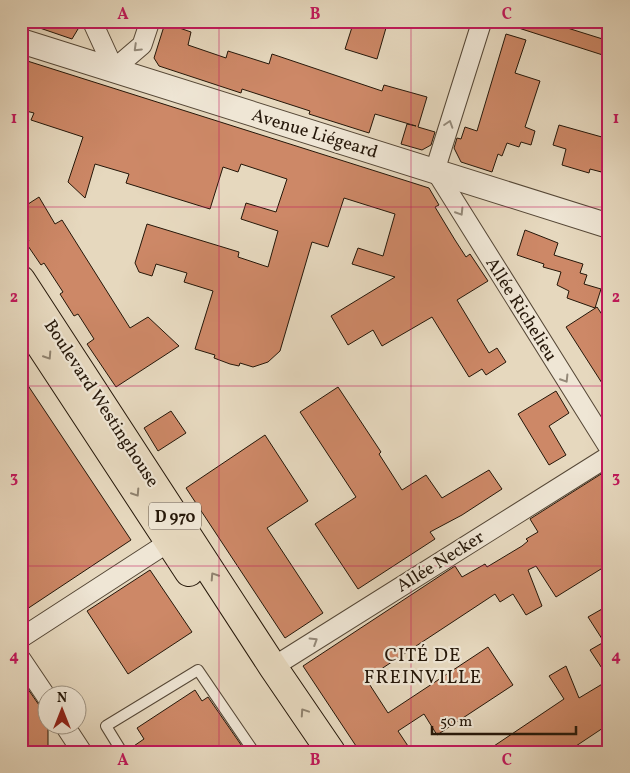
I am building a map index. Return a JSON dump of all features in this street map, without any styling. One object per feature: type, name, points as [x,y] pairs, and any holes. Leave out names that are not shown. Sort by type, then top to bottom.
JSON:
[{"type":"main road","name":"Boulevard Westinghouse","points":[[21,280],[273,667],[331,752]]},
{"type":"main road","name":"Boulevard Westinghouse","points":[[21,316],[308,752]]},
{"type":"street","points":[[92,21],[114,68],[142,45],[150,21]]},
{"type":"street","points":[[435,170],[482,21]]},
{"type":"street","name":"Avenue Liégeard","points":[[21,41],[114,68],[609,226]]},
{"type":"street","name":"Allée Richelieu","points":[[435,170],[609,448]]},
{"type":"street","name":"Allée Necker","points":[[273,667],[609,456]]},
{"type":"street","points":[[21,638],[169,542]]},
{"type":"street","points":[[21,659],[40,686]]},
{"type":"street","points":[[72,736],[82,752]]},
{"type":"lane","points":[[600,21],[609,24]]},
{"type":"lane","points":[[122,752],[106,726],[198,670],[254,752]]},
{"type":"building","points":[[29,21],[81,21],[81,24],[72,39],[28,24]]},
{"type":"building","points":[[354,21],[388,21],[377,59],[345,49]]},
{"type":"building","points":[[506,21],[545,21],[609,41],[609,57],[506,24]]},
{"type":"building","points":[[165,23],[191,32],[188,45],[226,58],[228,51],[269,64],[272,54],[382,91],[384,85],[427,97],[418,127],[435,132],[431,145],[422,150],[401,144],[407,124],[416,126],[375,114],[369,133],[309,114],[310,111],[242,89],[241,93],[159,66],[154,58]]},
{"type":"building","points":[[506,34],[526,40],[515,73],[540,81],[525,127],[535,131],[531,145],[521,142],[519,147],[507,143],[502,156],[498,154],[492,172],[461,162],[454,148],[457,138],[461,139],[465,127],[477,131]]},
{"type":"building","points":[[21,59],[429,188],[439,205],[435,207],[455,240],[466,257],[470,254],[488,281],[457,300],[489,353],[497,348],[506,362],[486,375],[482,369],[469,377],[432,317],[382,346],[373,330],[348,345],[331,316],[395,277],[352,264],[358,248],[383,256],[395,214],[344,198],[328,247],[312,242],[280,351],[268,362],[253,367],[240,363],[239,366],[230,364],[214,358],[215,355],[195,349],[213,291],[184,282],[187,273],[156,264],[152,276],[139,272],[135,263],[147,224],[239,252],[238,257],[268,267],[278,231],[241,219],[246,203],[276,212],[287,179],[241,164],[238,172],[223,167],[210,209],[126,183],[129,174],[95,164],[85,198],[68,182],[83,137],[31,120],[34,113],[22,110],[25,99],[21,97]]},
{"type":"building","points":[[559,125],[609,139],[609,174],[590,169],[589,173],[562,165],[566,149],[553,145]]},
{"type":"building","points":[[39,197],[55,224],[62,220],[130,328],[148,317],[179,346],[116,387],[87,344],[94,339],[78,314],[74,316],[60,294],[63,292],[44,263],[41,265],[26,243],[29,241],[21,229],[21,215],[28,211],[25,206]]},
{"type":"building","points":[[525,230],[558,243],[554,255],[583,264],[580,273],[587,275],[584,284],[601,289],[595,308],[567,298],[569,291],[557,285],[561,272],[543,267],[544,264],[517,255]]},
{"type":"building","points":[[597,307],[609,325],[609,394],[566,327]]},
{"type":"building","points":[[21,375],[131,540],[21,613]]},
{"type":"building","points":[[338,387],[381,452],[379,454],[402,490],[426,475],[442,498],[489,470],[502,489],[462,515],[430,532],[435,539],[358,589],[315,524],[356,497],[300,412]]},
{"type":"building","points":[[556,391],[569,413],[549,426],[566,455],[549,465],[518,414]]},
{"type":"building","points":[[171,411],[186,433],[158,451],[144,428]]},
{"type":"building","points":[[265,435],[308,501],[267,528],[323,613],[285,638],[186,488]]},
{"type":"building","points":[[609,469],[609,564],[556,597],[536,566],[528,570],[542,606],[526,615],[513,594],[500,602],[495,594],[366,679],[388,713],[488,647],[513,685],[437,735],[424,714],[398,731],[412,752],[360,752],[303,666],[455,566],[462,577],[485,564],[487,567],[522,546],[528,541],[526,539],[538,532],[530,519]]},
{"type":"building","points":[[150,570],[192,632],[128,674],[87,611]]},
{"type":"building","points":[[609,605],[609,679],[590,650],[604,642],[588,617]]},
{"type":"building","points":[[566,666],[579,698],[609,680],[609,724],[567,752],[485,752],[564,699],[549,676]]},
{"type":"building","points":[[21,679],[38,704],[38,736],[48,736],[48,752],[21,752]]},
{"type":"building","points":[[195,690],[202,701],[208,697],[246,752],[129,752],[128,750],[144,739],[137,728]]},
{"type":"district","name":"CITÉ DE FREINVILLE","points":[[423,665]]}]
